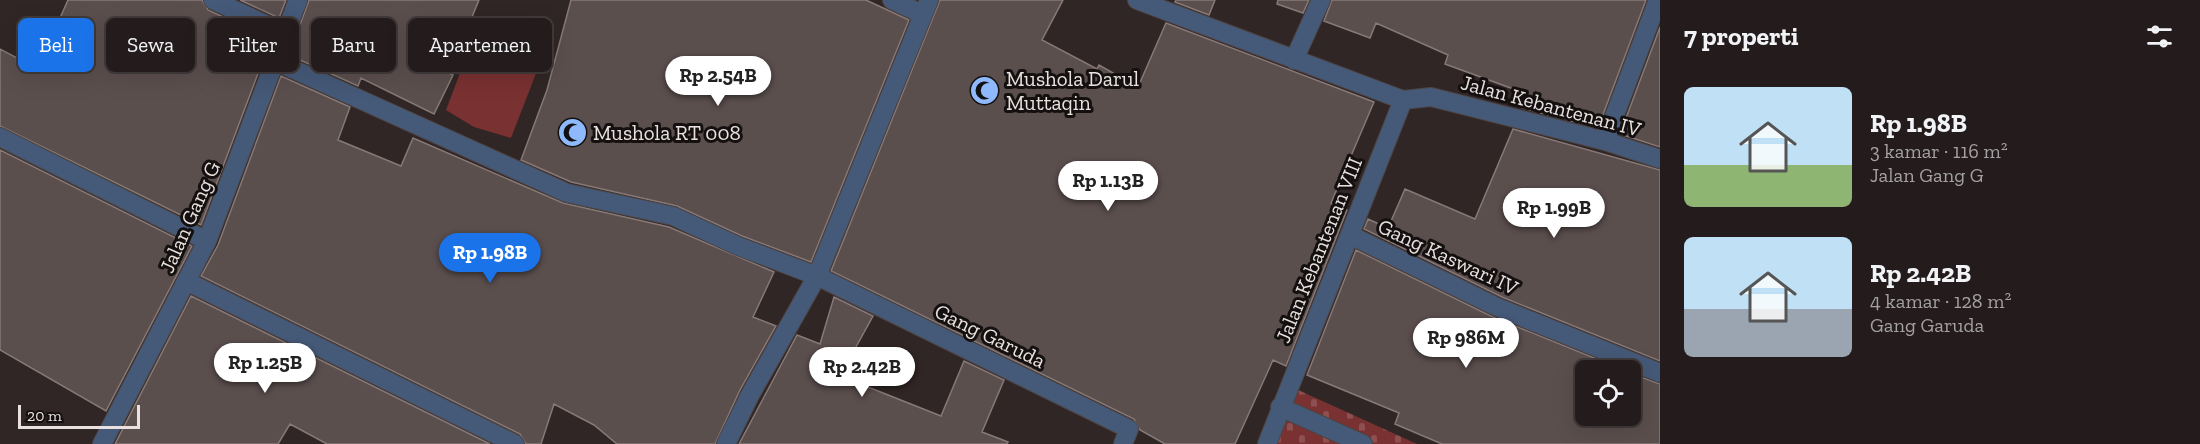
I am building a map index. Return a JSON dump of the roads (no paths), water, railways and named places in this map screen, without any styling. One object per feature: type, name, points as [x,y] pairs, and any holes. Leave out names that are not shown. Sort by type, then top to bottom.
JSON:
[{"type":"street","points":[[213,0],[252,18]]},
{"type":"street","name":"Jalan Gang G","points":[[290,18],[298,0]]},
{"type":"street","points":[[726,444],[750,395],[816,276],[926,7],[892,0]]},
{"type":"street","points":[[1137,0],[1403,100]]},
{"type":"street","points":[[1294,60],[1321,0]]},
{"type":"street","points":[[1605,141],[1658,0]]},
{"type":"street","name":"Jalan Gang G","points":[[102,444],[207,241],[271,72]]},
{"type":"street","points":[[299,72],[567,193],[673,216],[738,246],[816,276]]},
{"type":"street","name":"Jalan Kebantenan IV","points":[[1403,100],[1431,97],[1605,141],[1660,159]]},
{"type":"street","name":"Jalan Kebantenan VIII","points":[[1267,444],[1403,100]]},
{"type":"street","points":[[0,137],[207,241]]},
{"type":"street","name":"Gang Kaswari IV","points":[[1350,235],[1497,307],[1660,373]]},
{"type":"street","name":"Gang Garuda","points":[[816,276],[1129,429],[1123,444]]},
{"type":"street","points":[[186,281],[515,444]]},
{"type":"street","points":[[1280,407],[1363,444]]},
{"type":"place","name":"Mushola Darul Muttaqin","points":[[985,91]]},
{"type":"place","name":"Mushola RT 008","points":[[572,133]]}]
